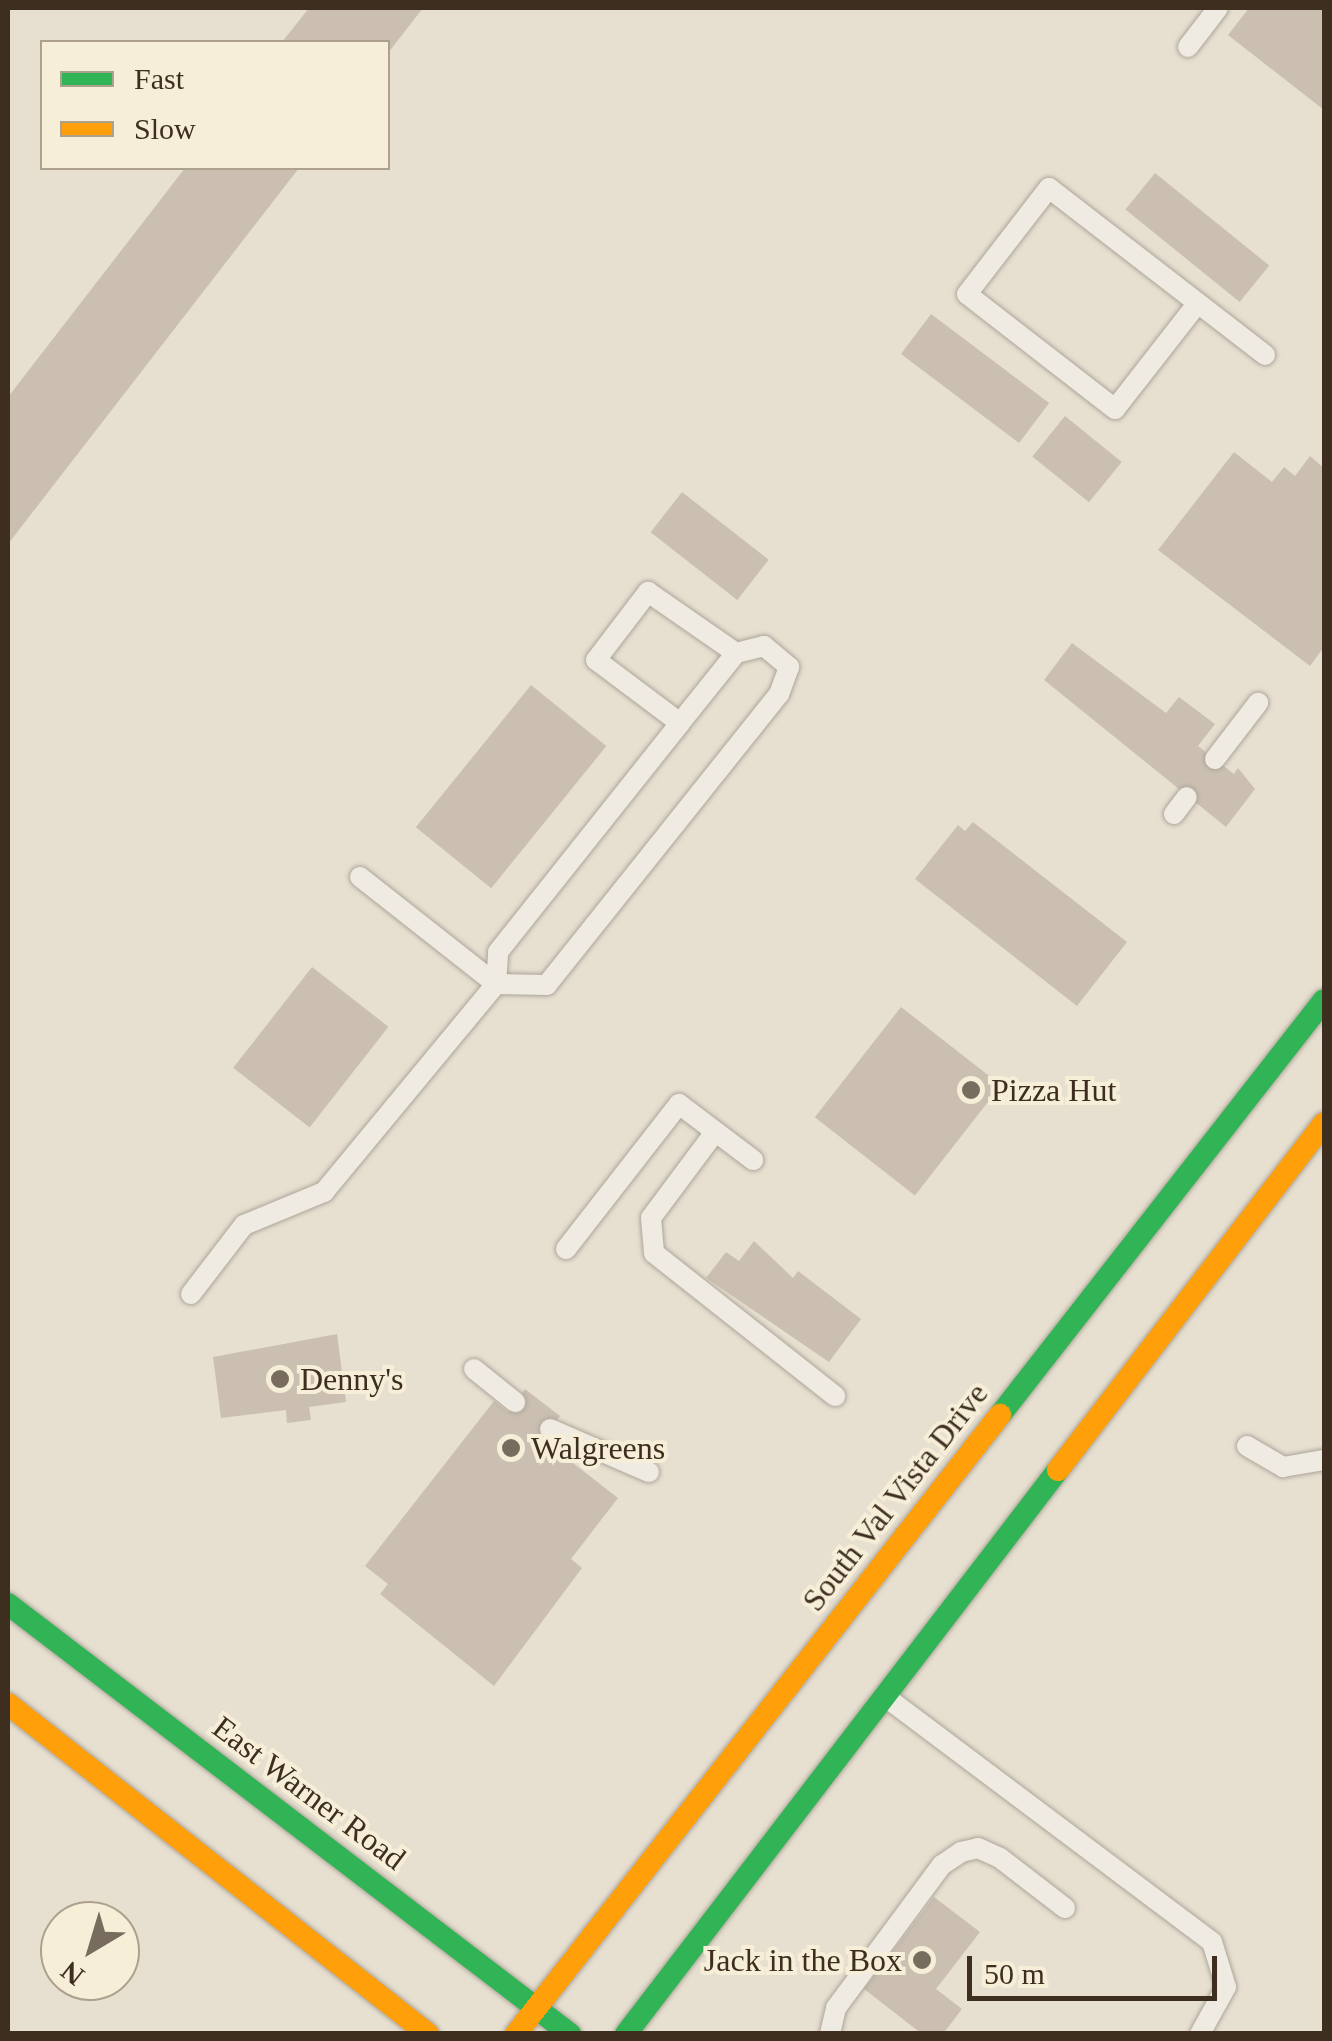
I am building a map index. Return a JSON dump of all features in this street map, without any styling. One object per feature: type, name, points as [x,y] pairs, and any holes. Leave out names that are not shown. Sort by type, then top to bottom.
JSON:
[{"type":"main road","name":"South Val Vista Drive","points":[[516,2034],[1224,1143],[1324,1000]]},
{"type":"main road","points":[[626,2034],[886,1697],[1269,1178],[1324,1123]]},
{"type":"main road","name":"East Warner Road","points":[[8,1604],[570,2034]]},
{"type":"main road","points":[[8,1704],[428,2034]]},
{"type":"lane","points":[[1188,47],[1218,8]]},
{"type":"lane","points":[[1197,304],[1115,410],[967,294],[1049,188],[1264,355]]},
{"type":"lane","points":[[680,723],[596,660],[648,592],[736,652]]},
{"type":"lane","points":[[190,1294],[244,1225],[324,1192],[496,984],[498,952],[736,652],[764,646],[790,667],[778,694],[547,985],[496,984],[360,876]]},
{"type":"lane","points":[[1216,759],[1258,703]]},
{"type":"lane","points":[[566,1250],[679,1104],[752,1160]]},
{"type":"lane","points":[[715,1132],[651,1218],[654,1252],[836,1396]]},
{"type":"lane","points":[[474,1369],[515,1402]]},
{"type":"lane","points":[[550,1429],[649,1472]]},
{"type":"lane","points":[[1247,1446],[1283,1467],[1324,1460]]},
{"type":"lane","points":[[886,1697],[1212,1942],[1226,1987],[1200,2034]]},
{"type":"lane","points":[[830,2034],[836,2008],[942,1865],[961,1852],[978,1848],[1000,1858],[1065,1908]]},
{"type":"building","points":[[309,8],[423,8],[390,50],[390,40],[284,40]]},
{"type":"building","points":[[1249,8],[1324,8],[1324,110],[1228,35]]},
{"type":"building","points":[[183,170],[297,170],[8,544],[8,397]]},
{"type":"building","points":[[1155,173],[1269,266],[1240,302],[1125,210]]},
{"type":"building","points":[[931,314],[1049,403],[1019,443],[901,354]]},
{"type":"building","points":[[1065,416],[1122,462],[1089,502],[1032,456]]},
{"type":"building","points":[[1234,452],[1272,482],[1284,467],[1295,476],[1310,456],[1324,468],[1324,647],[1310,666],[1158,550]]},
{"type":"building","points":[[682,492],[769,560],[737,600],[651,532]]},
{"type":"building","points":[[1072,643],[1166,713],[1179,697],[1215,724],[1198,746],[1234,774],[1238,768],[1255,789],[1226,827],[1044,680]]},
{"type":"building","points":[[531,685],[606,746],[491,888],[416,827]]},
{"type":"building","points":[[973,822],[1127,942],[1077,1006],[915,879],[958,825],[965,831]]},
{"type":"building","points":[[312,967],[388,1027],[310,1128],[233,1068]]},
{"type":"building","points":[[901,1007],[1001,1085],[915,1196],[815,1117]]},
{"type":"building","points":[[754,1241],[793,1278],[798,1271],[861,1319],[829,1362],[706,1278],[726,1252],[739,1261]]},
{"type":"building","name":"Denny's","points":[[337,1334],[346,1402],[309,1407],[311,1420],[287,1423],[286,1410],[221,1418],[213,1357]]},
{"type":"building","name":"Walgreens","points":[[525,1389],[560,1416],[542,1439],[618,1498],[571,1559],[582,1568],[494,1686],[380,1594],[388,1584],[365,1566],[494,1401],[508,1412]]},
{"type":"building","name":"Jack in the Box","points":[[934,1897],[980,1932],[936,1989],[962,2009],[943,2034],[922,2034],[864,1989]]},
{"type":"traffic: fast","points":[[1000,1415],[1324,1000]]},
{"type":"traffic: fast","points":[[626,2034],[1058,1470]]},
{"type":"traffic: fast","points":[[8,1604],[570,2034]]},
{"type":"traffic: slow","points":[[1058,1470],[1324,1123]]},
{"type":"traffic: slow","points":[[516,2034],[1000,1415]]},
{"type":"traffic: slow","points":[[8,1704],[428,2034]]},
{"type":"place","name":"Pizza Hut","points":[[971,1090]]},
{"type":"place","name":"Denny's","points":[[280,1379]]},
{"type":"place","name":"Walgreens","points":[[511,1448]]},
{"type":"place","name":"Jack in the Box","points":[[922,1960]]}]
